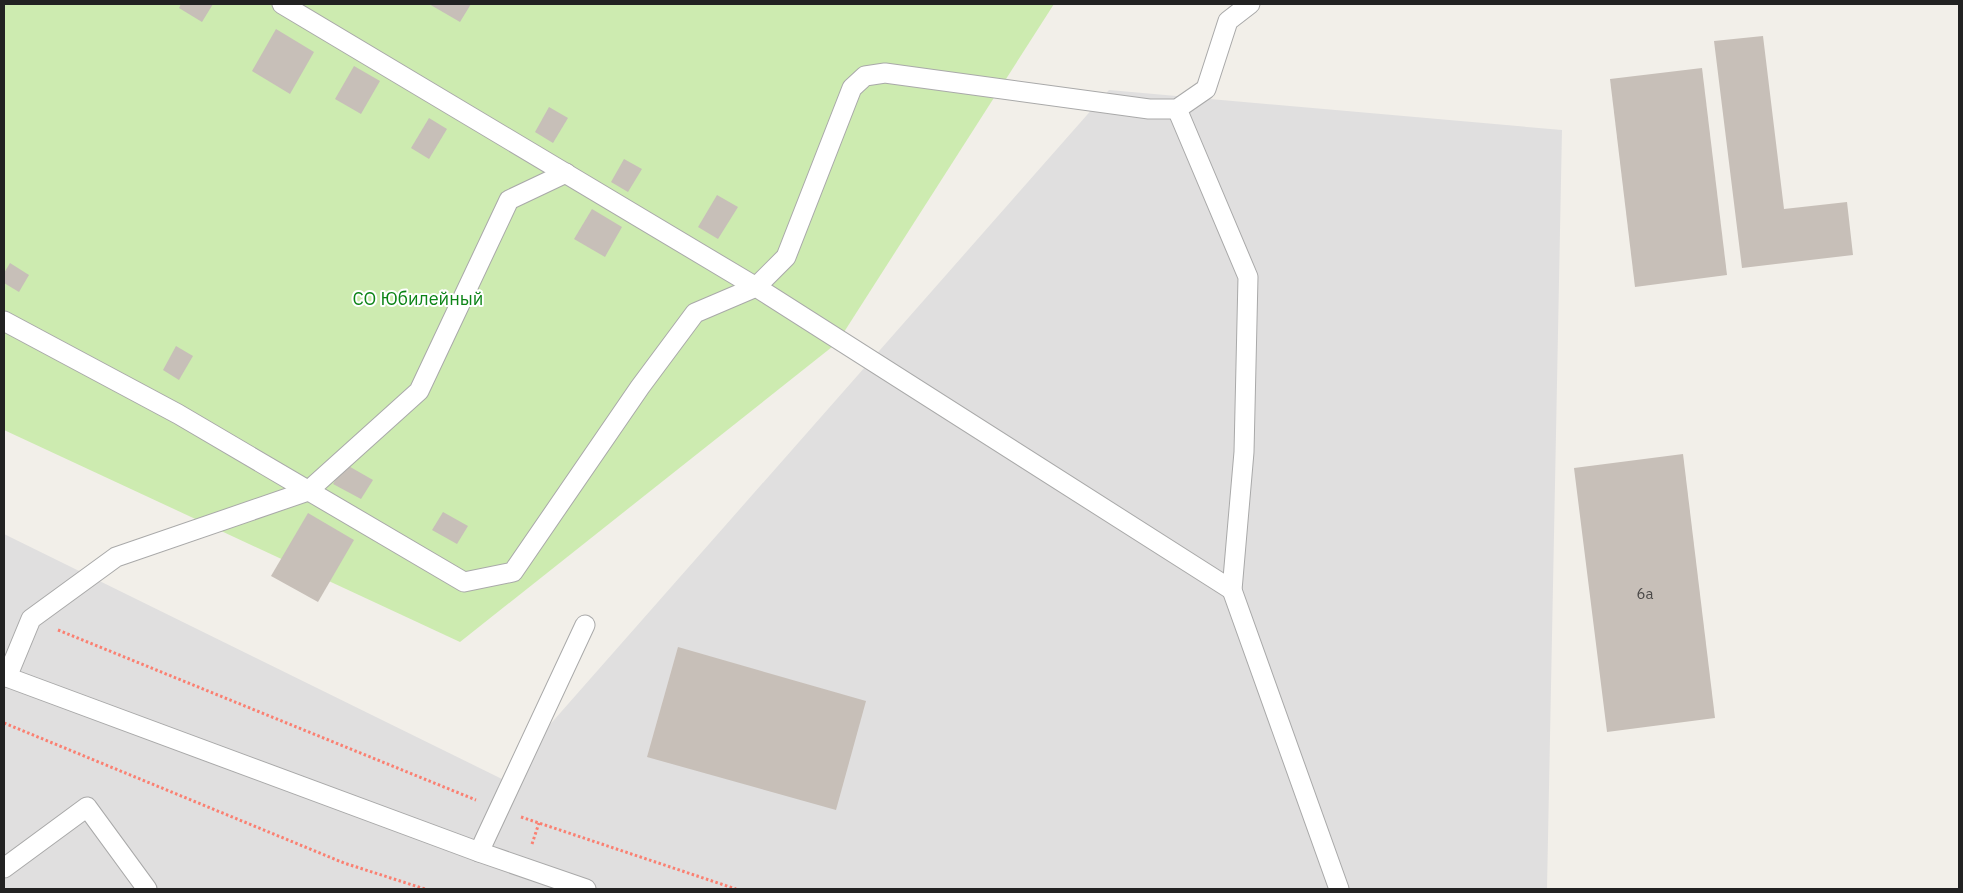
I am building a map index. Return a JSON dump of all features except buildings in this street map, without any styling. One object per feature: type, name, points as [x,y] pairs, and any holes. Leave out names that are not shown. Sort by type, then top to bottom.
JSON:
[{"type":"lane","points":[[282,4],[756,287],[1232,590]]},
{"type":"lane","points":[[4,322],[178,414],[464,582],[513,572],[640,387],[695,313],[756,287],[786,257],[852,88],[865,76],[885,73],[1149,109],[1176,110],[1206,89],[1228,21],[1250,4]]},
{"type":"lane","points":[[1176,110],[1248,277],[1244,452],[1232,590],[1339,889]]},
{"type":"lane","points":[[566,173],[509,200],[419,390],[308,491],[116,557],[31,619],[5,676],[478,852],[586,889]]},
{"type":"lane","points":[[478,852],[585,625]]},
{"type":"lane","points":[[4,868],[87,807],[147,889]]},
{"type":"path","points":[[31,619],[498,810],[736,889]]},
{"type":"path","points":[[4,723],[344,863],[425,889]]},
{"type":"shaded area","points":[[1109,90],[1562,130],[1547,889],[4,889],[4,534],[502,779]]},
{"type":"green space","name":"СО Юбилейный","points":[[4,4],[1054,4],[837,343],[460,642],[4,430]]}]
